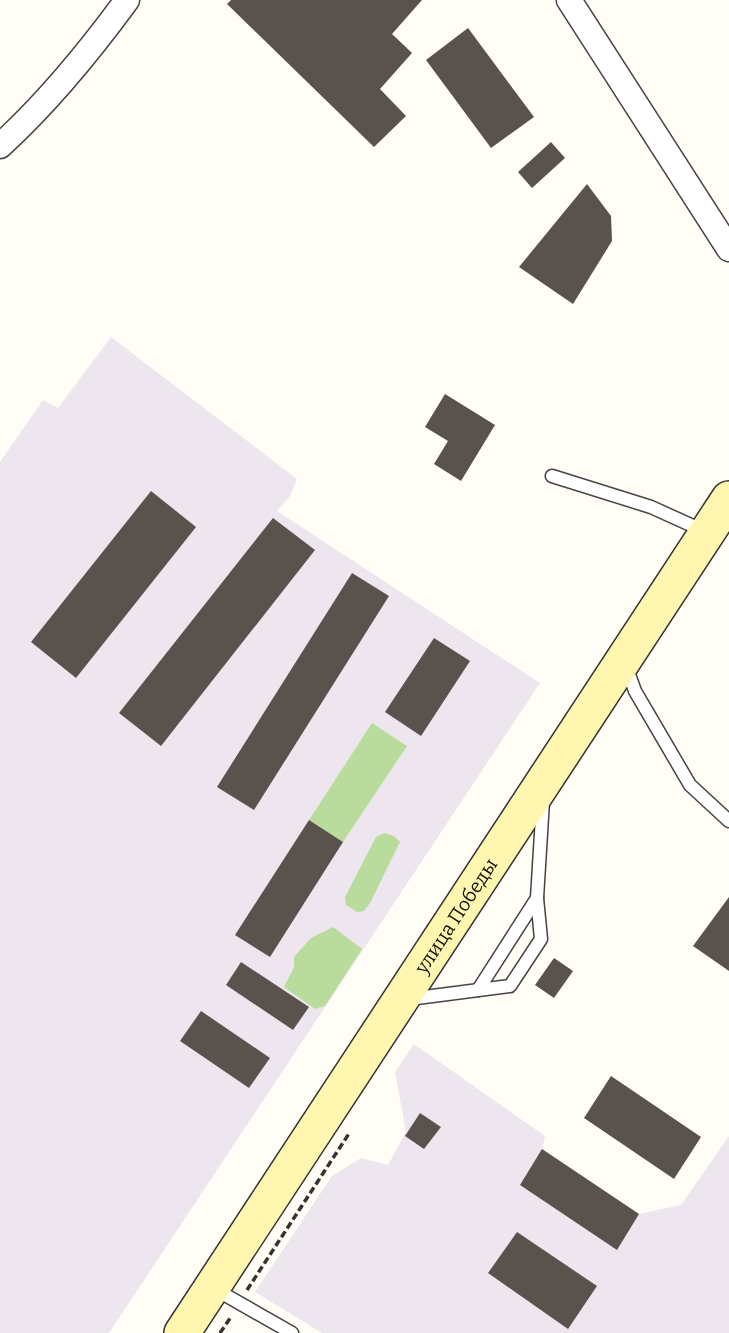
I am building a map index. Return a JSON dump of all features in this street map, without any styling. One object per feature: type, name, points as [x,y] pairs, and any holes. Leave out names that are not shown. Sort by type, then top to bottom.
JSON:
[{"type":"main road","name":"улица Победы","points":[[182,1333],[729,499]]},
{"type":"street","points":[[0,146],[25,123],[127,0]]},
{"type":"street","points":[[569,0],[729,249]]},
{"type":"lane","points":[[552,476],[651,507],[707,532]]},
{"type":"lane","points":[[624,659],[635,691],[690,785],[729,821]]},
{"type":"lane","points":[[399,1001],[510,986],[541,939],[537,898],[544,780]]},
{"type":"lane","points":[[478,990],[537,898]]},
{"type":"lane","points":[[212,1287],[292,1333]]},
{"type":"shaded area","points":[[111,337],[297,479],[290,496],[277,511],[540,683],[109,1333],[0,1333],[0,462],[43,400],[58,408]]},
{"type":"shaded area","points":[[414,1044],[545,1136],[542,1149],[639,1214],[681,1205],[729,1136],[729,1333],[322,1333],[255,1292],[332,1176],[361,1158],[388,1165],[406,1132],[395,1072]]},
{"type":"green space","points":[[372,723],[407,746],[343,842],[309,820]]},
{"type":"green space","points":[[384,833],[394,836],[400,842],[370,903],[364,911],[357,912],[346,905],[345,897],[376,837]]},
{"type":"green space","points":[[333,927],[362,949],[325,1006],[315,1009],[284,987],[294,967],[294,957],[311,938]]},
{"type":"building","points":[[231,0],[422,0],[392,34],[412,53],[380,89],[406,116],[374,147],[227,4]]},
{"type":"building","points":[[468,28],[534,117],[491,148],[426,60]]},
{"type":"building","points":[[551,142],[565,158],[532,188],[518,172]]},
{"type":"building","points":[[587,184],[611,216],[612,241],[573,304],[519,267]]},
{"type":"building","points":[[445,394],[495,425],[461,481],[434,464],[448,441],[425,427]]},
{"type":"building","points":[[151,491],[196,527],[76,678],[31,642]]},
{"type":"building","points":[[273,518],[315,550],[161,746],[119,713]]},
{"type":"building","points":[[352,573],[389,596],[254,810],[217,787]]},
{"type":"building","points":[[434,638],[470,661],[421,736],[385,712]]},
{"type":"building","points":[[309,820],[343,842],[270,957],[235,935]]},
{"type":"building","points":[[729,897],[729,971],[693,946]]},
{"type":"building","points":[[554,958],[573,971],[554,998],[535,985]]},
{"type":"building","points":[[241,962],[309,1007],[293,1030],[226,985]]},
{"type":"building","points":[[201,1011],[270,1058],[249,1088],[180,1041]]},
{"type":"building","points":[[611,1076],[701,1137],[674,1179],[584,1118]]},
{"type":"building","points":[[420,1113],[441,1127],[424,1149],[405,1136]]},
{"type":"building","points":[[542,1149],[639,1214],[617,1250],[520,1185]]},
{"type":"building","points":[[517,1232],[597,1286],[568,1329],[488,1273]]}]
